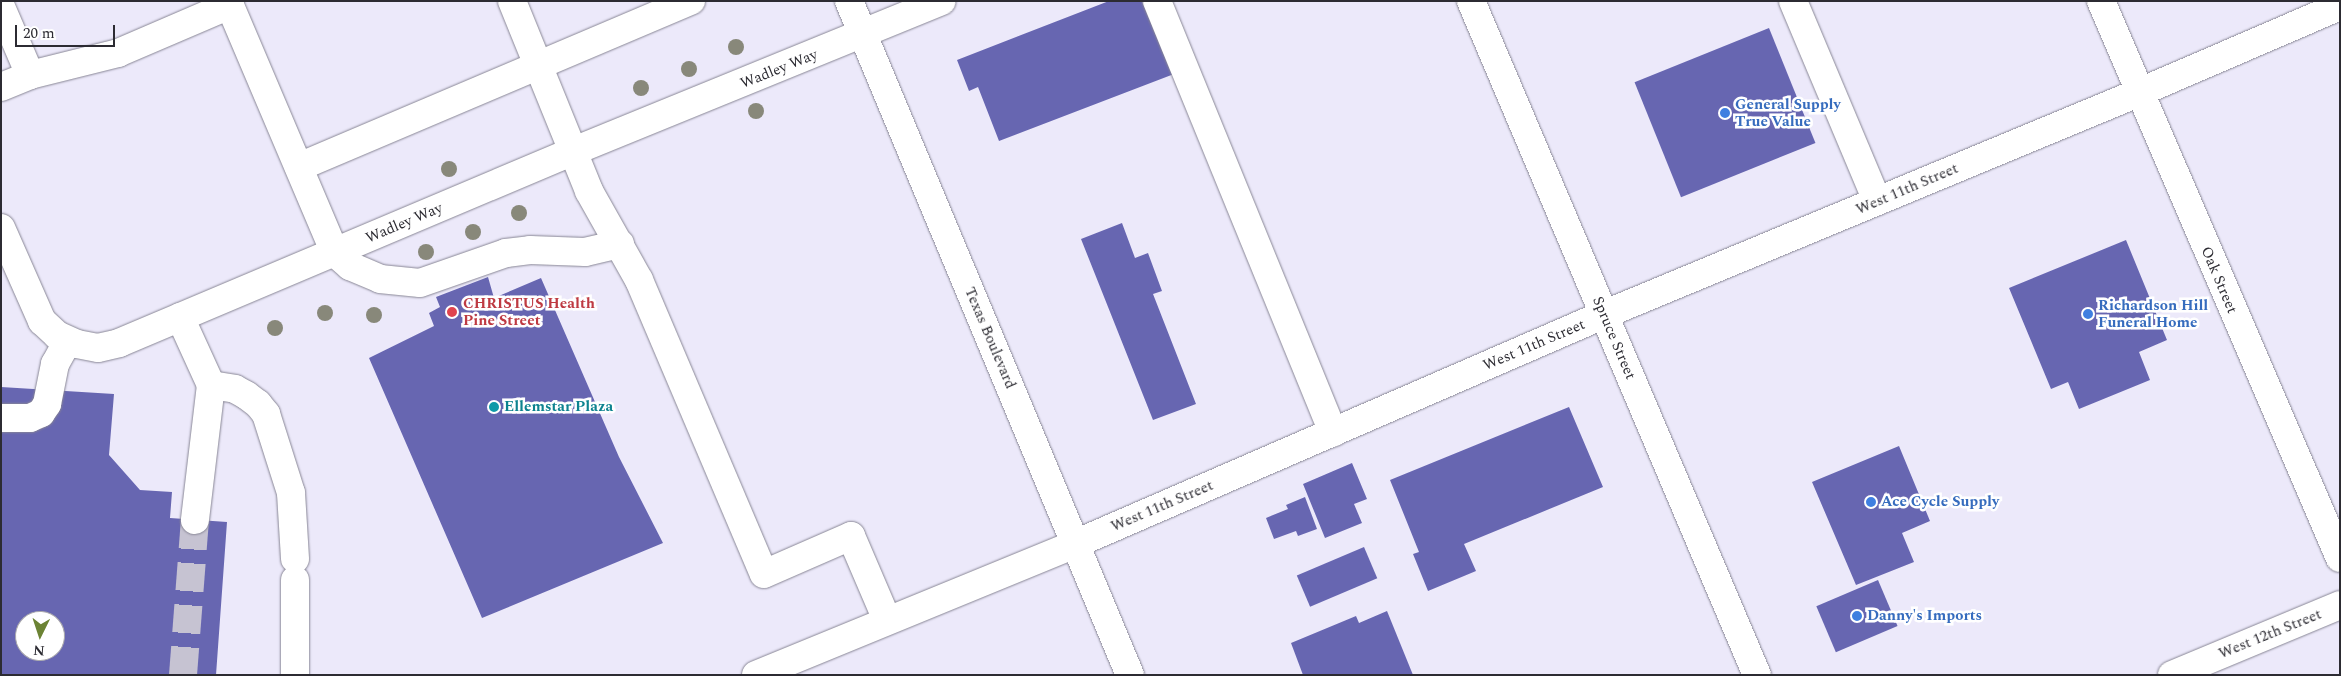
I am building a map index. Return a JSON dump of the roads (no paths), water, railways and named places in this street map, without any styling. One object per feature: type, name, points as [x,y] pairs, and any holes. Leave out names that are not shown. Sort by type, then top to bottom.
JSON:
[{"type":"street","points":[[512,1],[589,191],[639,280],[764,574],[851,536],[887,620]]},
{"type":"street","points":[[299,167],[538,64],[691,1]]},
{"type":"street","name":"Texas Boulevard","points":[[849,1],[1130,675]]},
{"type":"street","name":"Wadley Way","points":[[1,228],[42,321],[57,335],[77,344],[98,348],[119,344],[574,151],[864,35],[942,1]]},
{"type":"street","points":[[1157,1],[1333,432]]},
{"type":"street","name":"Spruce Street","points":[[1472,1],[1603,315],[1757,675]]},
{"type":"street","points":[[1793,1],[1877,201]]},
{"type":"street","name":"Oak Street","points":[[2100,1],[2138,93],[2340,558]]},
{"type":"street","points":[[1,87],[30,75],[118,53],[229,3],[335,253],[350,266],[380,279],[420,283],[506,254],[530,250],[585,252],[620,244]]},
{"type":"street","name":"West 11th Street","points":[[756,675],[1075,544],[1603,315],[2138,93],[2340,6]]},
{"type":"street","points":[[1,7],[30,75]]},
{"type":"street","points":[[180,317],[210,385],[194,520]]},
{"type":"street","points":[[1,418],[30,418],[41,413],[47,404],[55,364],[68,340]]},
{"type":"street","points":[[210,385],[235,389],[258,404],[266,414],[291,493],[295,570],[295,675]]},
{"type":"street","name":"West 12th Street","points":[[2172,675],[2340,605]]},
{"type":"tunnel","points":[[183,675],[195,520]]},
{"type":"place","name":"General Supply True Value","points":[[1725,113]]},
{"type":"place","name":"CHRISTUS Health Pine Street","points":[[452,312]]},
{"type":"place","name":"Richardson Hill Funeral Home","points":[[2088,314]]},
{"type":"place","name":"Ellemstar Plaza","points":[[494,407]]},
{"type":"place","name":"Ace Cycle Supply","points":[[1871,502]]},
{"type":"place","name":"Danny's Imports","points":[[1857,616]]}]
